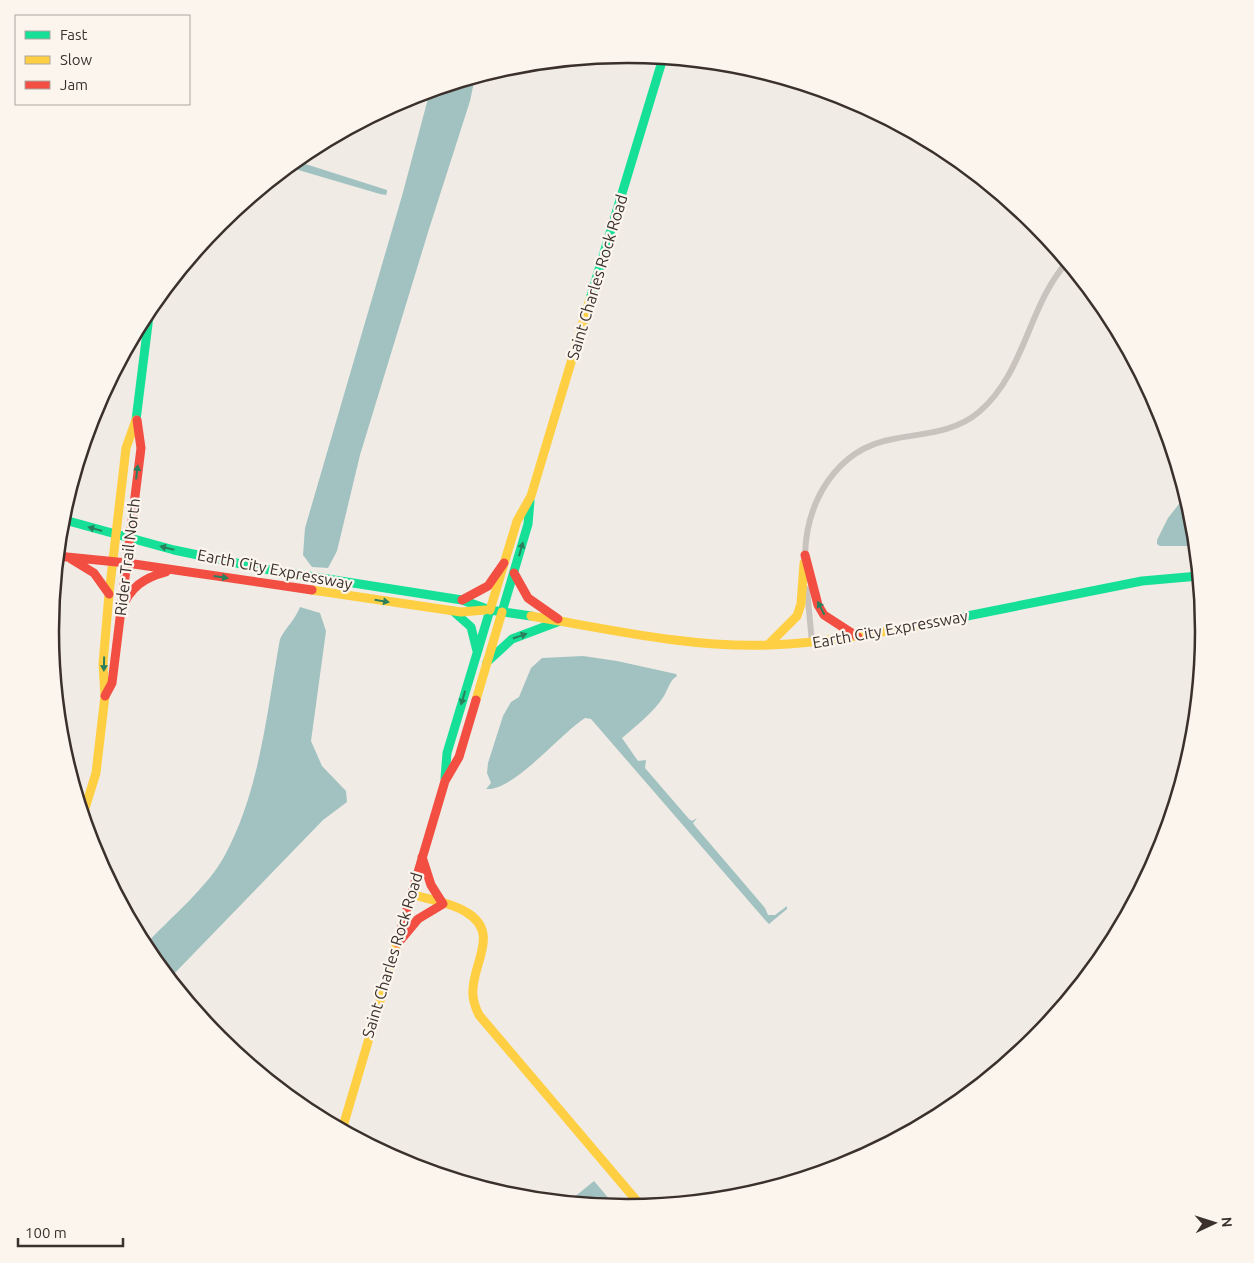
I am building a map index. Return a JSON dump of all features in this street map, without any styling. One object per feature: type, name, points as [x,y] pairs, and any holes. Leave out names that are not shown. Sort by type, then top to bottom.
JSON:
[{"type":"main road","name":"Saint Charles Rock Road","points":[[344,1124],[394,948],[445,781],[447,754],[477,651],[517,520],[530,496],[660,64]]},
{"type":"main road","name":"Rider Trail North","points":[[105,696],[112,683],[130,538],[140,448],[137,417],[148,327]]},
{"type":"main road","name":"Rider Trail North","points":[[86,805],[96,772],[105,696],[103,664],[126,448],[137,417]]},
{"type":"main road","name":"Saint Charles Rock Road","points":[[445,781],[459,757],[488,662],[528,524],[530,496]]},
{"type":"main road","name":"Earth City Expressway","points":[[70,522],[116,535],[270,570],[462,600],[490,610],[679,639],[768,645],[812,643],[858,637],[1142,581],[1192,577]]},
{"type":"main road","points":[[805,555],[818,605],[824,615],[858,637]]},
{"type":"main road","points":[[768,645],[797,616],[801,604],[805,555]]},
{"type":"main road","name":"Earth City Expressway","points":[[64,556],[113,561],[453,611],[490,610]]},
{"type":"main road","points":[[64,557],[94,571],[104,582],[109,594]]},
{"type":"main road","points":[[462,600],[488,586],[504,563]]},
{"type":"main road","points":[[121,609],[132,587],[139,582],[173,570]]},
{"type":"main road","points":[[514,573],[528,598],[560,621]]},
{"type":"main road","points":[[453,611],[471,627],[477,651]]},
{"type":"main road","points":[[488,662],[512,639],[560,621]]},
{"type":"main road","points":[[422,856],[431,885],[443,904]]},
{"type":"main road","points":[[410,894],[473,916],[479,923],[484,936],[481,961],[473,986],[474,1002],[479,1015],[636,1200]]},
{"type":"main road","points":[[394,948],[418,919],[443,904]]},
{"type":"street","points":[[812,643],[805,555],[808,520],[813,506],[831,476],[846,462],[878,443],[935,433],[957,425],[977,413],[992,400],[1005,384],[1046,296],[1063,268]]},
{"type":"water","points":[[473,85],[470,101],[360,455],[337,551],[328,568],[312,567],[303,555],[305,528],[402,196],[428,100]]},
{"type":"water","points":[[305,164],[387,190],[386,195],[297,170]]},
{"type":"water","points":[[1180,503],[1188,546],[1160,546],[1157,544],[1157,540],[1168,518]]},
{"type":"water","points":[[300,607],[320,613],[326,631],[311,741],[322,766],[346,791],[347,802],[323,820],[174,974],[150,940],[209,879],[225,855],[237,830],[247,804],[261,750],[280,639]]},
{"type":"water","points":[[583,656],[617,661],[676,674],[677,676],[671,682],[655,708],[622,738],[638,761],[646,760],[645,768],[689,819],[692,821],[697,818],[693,823],[695,826],[765,908],[768,915],[775,915],[787,906],[787,909],[769,924],[591,719],[585,718],[523,772],[497,787],[486,789],[491,783],[487,773],[488,763],[503,716],[511,702],[519,697],[531,668],[542,658]]},
{"type":"water","points":[[594,1181],[610,1200],[590,1199],[574,1197]]},
{"type":"traffic: fast","points":[[590,299],[661,64]]},
{"type":"traffic: fast","points":[[136,420],[148,328]]},
{"type":"traffic: fast","points":[[502,612],[528,524],[530,501]]},
{"type":"traffic: fast","points":[[70,521],[174,550],[270,570],[462,600],[490,610],[531,616]]},
{"type":"traffic: fast","points":[[942,621],[1142,581],[1192,577]]},
{"type":"traffic: fast","points":[[445,778],[447,753],[490,610]]},
{"type":"traffic: fast","points":[[453,611],[471,627],[477,651]]},
{"type":"traffic: fast","points":[[487,662],[512,639],[560,621]]},
{"type":"traffic: slow","points":[[490,610],[517,521],[531,496],[590,299]]},
{"type":"traffic: slow","points":[[86,805],[96,773],[105,696],[103,664],[126,448],[136,420]]},
{"type":"traffic: slow","points":[[768,645],[797,616],[801,604],[804,563]]},
{"type":"traffic: slow","points":[[312,590],[461,612],[485,610]]},
{"type":"traffic: slow","points":[[476,700],[502,612]]},
{"type":"traffic: slow","points":[[531,616],[680,641],[740,645],[791,644],[834,639],[942,621]]},
{"type":"traffic: slow","points":[[411,894],[453,906],[466,912],[476,920],[482,929],[483,938],[483,947],[474,978],[473,992],[474,1002],[479,1015],[636,1200]]},
{"type":"traffic: slow","points":[[344,1124],[400,933]]},
{"type":"traffic: jam","points":[[105,696],[112,683],[141,448],[137,420]]},
{"type":"traffic: jam","points":[[805,555],[818,605],[824,615],[858,637]]},
{"type":"traffic: jam","points":[[64,557],[127,563],[312,590]]},
{"type":"traffic: jam","points":[[71,559],[94,573],[109,594]]},
{"type":"traffic: jam","points":[[462,600],[488,586],[504,563]]},
{"type":"traffic: jam","points":[[121,609],[129,595],[139,584],[151,577],[166,572]]},
{"type":"traffic: jam","points":[[514,573],[528,598],[558,619]]},
{"type":"traffic: jam","points":[[400,933],[445,781],[459,757],[476,700]]},
{"type":"traffic: jam","points":[[398,943],[418,919],[443,904],[431,885],[422,857]]}]
